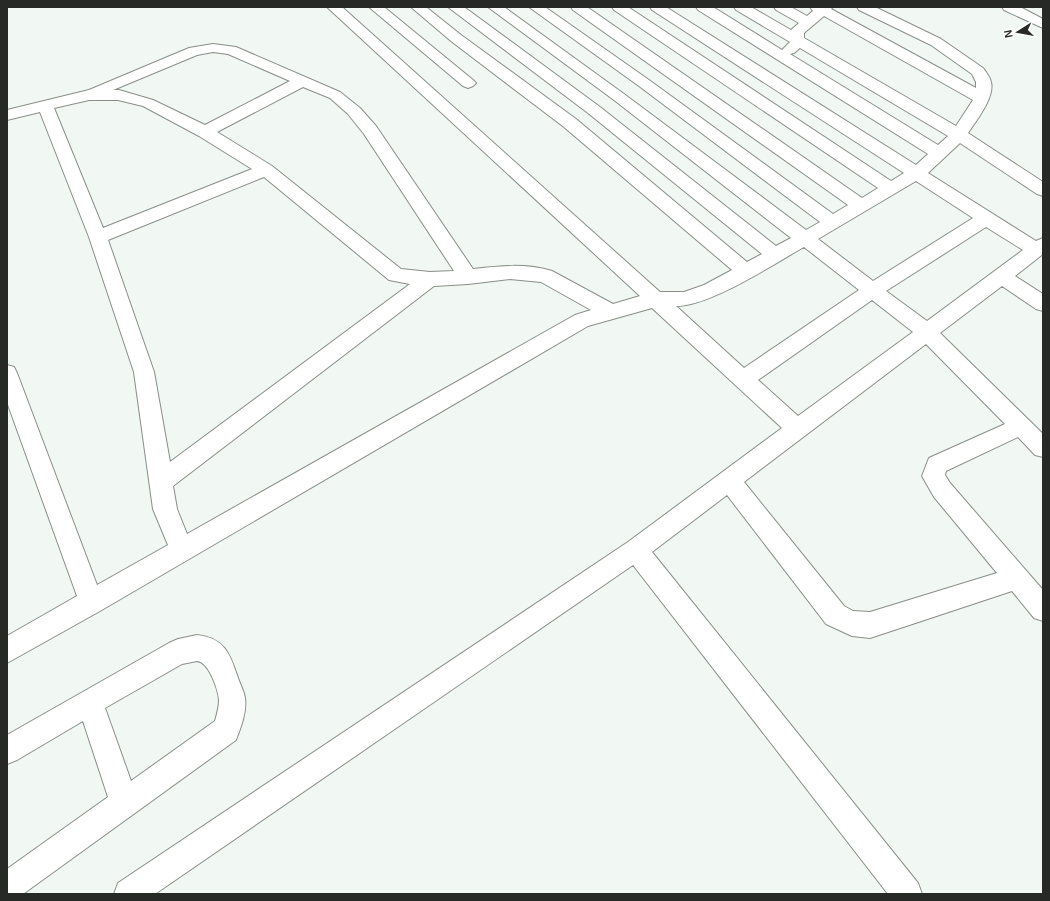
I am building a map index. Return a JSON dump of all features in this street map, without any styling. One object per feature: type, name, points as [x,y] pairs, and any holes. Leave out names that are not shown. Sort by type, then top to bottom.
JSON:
[{"type":"street","points":[[334,7],[467,83],[570,123],[745,271]]},
{"type":"street","points":[[376,7],[467,83],[657,299],[797,429]]},
{"type":"street","points":[[418,7],[456,38],[467,83]]},
{"type":"street","points":[[455,7],[594,110],[775,255]]},
{"type":"street","points":[[536,7],[644,83],[832,222]]},
{"type":"street","points":[[578,7],[860,205]]},
{"type":"street","points":[[619,7],[743,88],[890,188]]},
{"type":"street","points":[[129,894],[636,550],[1040,248],[987,218],[658,7]]},
{"type":"street","points":[[703,7],[939,153]]},
{"type":"street","points":[[741,7],[798,42],[959,135],[1043,190]]},
{"type":"street","points":[[781,7],[808,22]]},
{"type":"street","points":[[7,650],[582,320],[657,299],[684,299],[711,290],[806,238],[917,172],[959,135],[982,98],[984,82],[978,71],[936,42],[864,7]]},
{"type":"street","points":[[1009,7],[1043,24]]},
{"type":"street","points":[[798,42],[796,36],[798,31],[822,8],[982,98]]},
{"type":"street","points":[[456,38],[482,26],[506,10],[927,332],[1043,448]]},
{"type":"street","points":[[766,76],[765,70],[768,65],[782,56],[798,42]]},
{"type":"street","points":[[7,115],[89,95],[194,51],[213,48],[231,50],[335,95],[354,112],[370,130],[468,277]]},
{"type":"street","points":[[689,116],[766,76]]},
{"type":"street","points":[[205,132],[302,81]]},
{"type":"street","points":[[570,123],[644,83]]},
{"type":"street","points":[[89,95],[119,95],[148,103],[205,132],[266,170],[396,275],[430,280],[510,272],[545,276],[611,312]]},
{"type":"street","points":[[44,106],[98,237],[144,372],[162,481],[165,509],[182,550]]},
{"type":"street","points":[[98,237],[266,170]]},
{"type":"street","points":[[743,379],[873,290],[987,218]]},
{"type":"street","points":[[1001,276],[1043,304]]},
{"type":"street","points":[[162,481],[430,280]]},
{"type":"street","points":[[7,373],[91,602]]},
{"type":"street","points":[[1021,426],[937,464],[933,476],[942,490],[1043,609]]},
{"type":"street","points":[[729,480],[835,615],[852,622],[870,625],[1016,578]]},
{"type":"street","points":[[636,550],[902,892]]},
{"type":"street","points":[[7,750],[178,652],[197,648],[207,649],[219,660],[232,698],[231,712],[226,730],[7,887]]},
{"type":"street","points":[[90,703],[124,802]]}]
